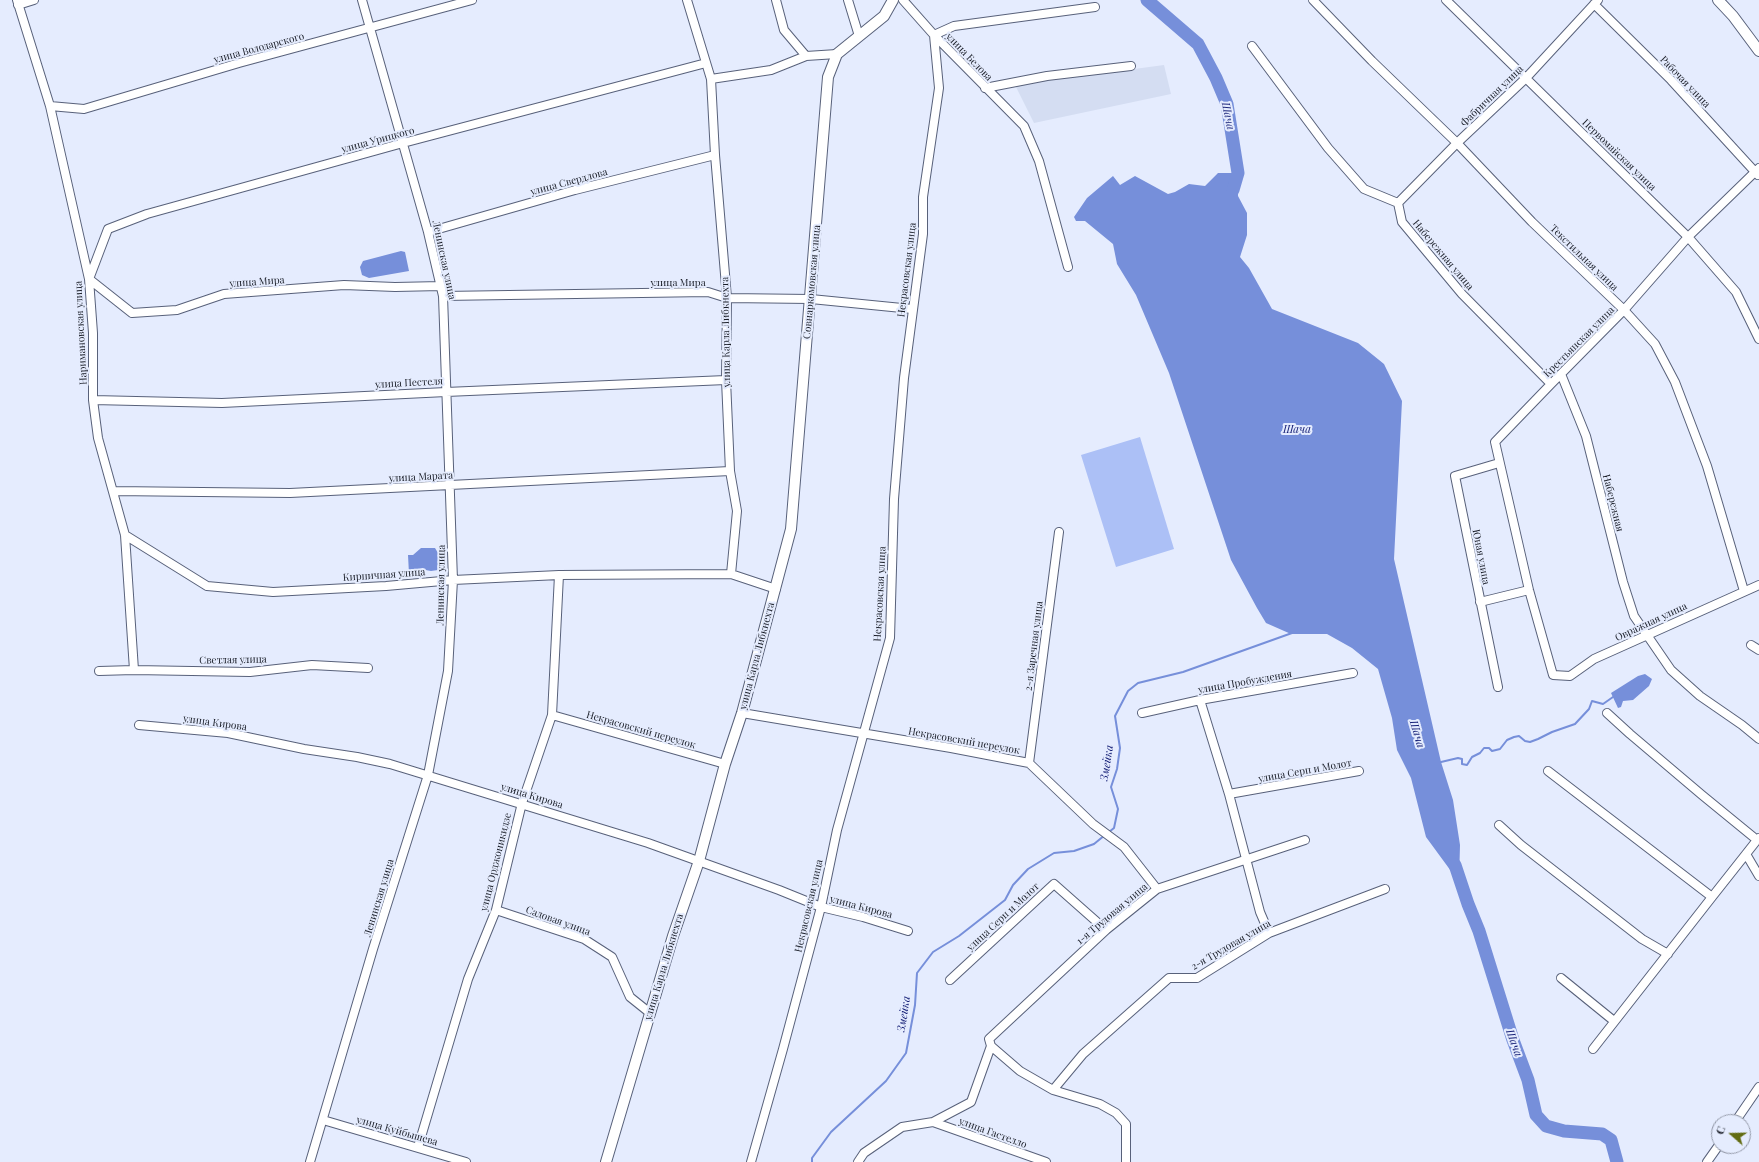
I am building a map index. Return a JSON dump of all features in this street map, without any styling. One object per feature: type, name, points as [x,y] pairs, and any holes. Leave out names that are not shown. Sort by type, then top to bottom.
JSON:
[{"type":"street","points":[[18,2],[34,0]]},
{"type":"street","name":"Ленинская улица","points":[[310,1162],[373,949],[428,775],[448,671],[453,580],[451,486],[443,296],[428,232],[371,27],[362,0]]},
{"type":"street","name":"улица Володарского","points":[[50,106],[84,109],[239,63],[472,0]]},
{"type":"street","name":"улица Карла Либкнехта","points":[[606,1162],[673,936],[699,861],[725,764],[742,713],[776,590],[731,574],[736,510],[730,471],[726,380],[727,298],[715,155],[711,79],[687,0]]},
{"type":"street","points":[[776,0],[784,30],[806,56]]},
{"type":"street","points":[[848,0],[858,36]]},
{"type":"street","name":"Совнаркомовская улица","points":[[776,590],[791,529],[828,77],[837,54],[884,16],[893,0]]},
{"type":"street","name":"улица Белова","points":[[903,0],[934,35],[1024,126],[1039,161],[1068,267]]},
{"type":"street","name":"Текстильная улица","points":[[1313,0],[1372,61],[1458,143],[1532,222],[1624,310],[1655,344],[1675,382],[1707,466],[1744,591]]},
{"type":"street","name":"Первомайская улица","points":[[1446,0],[1688,237],[1736,292],[1759,339]]},
{"type":"street","points":[[1718,0],[1733,16],[1759,51]]},
{"type":"street","name":"Наримановская улица","points":[[18,2],[50,106],[89,279],[93,333],[94,400],[98,438],[125,535],[134,670]]},
{"type":"street","name":"Фабричная улица","points":[[1398,203],[1526,78],[1596,2]]},
{"type":"street","name":"Рабочая улица","points":[[1596,2],[1758,172]]},
{"type":"street","points":[[934,35],[954,26],[1095,7]]},
{"type":"street","name":"Некрасовская улица","points":[[751,1162],[821,906],[837,830],[890,638],[894,499],[904,378],[923,234],[923,197],[939,88],[934,35]]},
{"type":"street","points":[[1252,46],[1328,148],[1364,189],[1398,203]]},
{"type":"street","points":[[711,79],[771,70],[806,56],[837,54]]},
{"type":"street","name":"улица Урицкого","points":[[89,279],[108,229],[147,214],[403,143],[706,63]]},
{"type":"street","points":[[985,88],[1047,76],[1131,66]]},
{"type":"street","name":"улица Свердлова","points":[[428,232],[575,190],[715,155]]},
{"type":"street","name":"Крестьянская улица","points":[[1499,463],[1495,442],[1624,310],[1688,237],[1758,172]]},
{"type":"street","name":"Набережная улица","points":[[1398,203],[1402,222],[1462,294],[1551,384]]},
{"type":"street","name":"улица Мира","points":[[89,279],[132,313],[177,310],[224,294],[344,285],[395,287],[441,286]]},
{"type":"street","name":"улица Мира","points":[[443,296],[708,292],[727,298],[811,299],[912,309]]},
{"type":"street","name":"Набережная","points":[[1561,374],[1586,436],[1623,582],[1634,616],[1671,670],[1700,696],[1742,725],[1759,739]]},
{"type":"street","name":"улица Пестеля","points":[[94,400],[222,403],[726,380]]},
{"type":"street","points":[[1480,602],[1529,590],[1499,463]]},
{"type":"street","name":"Юная улица","points":[[1498,687],[1455,476],[1499,463]]},
{"type":"street","name":"улица Марата","points":[[113,491],[290,493],[730,471]]},
{"type":"street","name":"2-я Заречная улица","points":[[1029,763],[1059,532]]},
{"type":"street","name":"Кирпичная улица","points":[[125,535],[207,586],[272,592],[386,586],[453,580],[559,575],[731,574]]},
{"type":"street","name":"улица Орджоникидзе","points":[[418,1147],[468,979],[496,910],[522,803],[552,715],[559,575]]},
{"type":"street","name":"Овражная улица","points":[[1529,590],[1553,676],[1570,676],[1594,659],[1759,584]]},
{"type":"street","points":[[1751,644],[1759,650]]},
{"type":"street","name":"Светлая улица","points":[[99,671],[134,670],[250,672],[312,665],[368,668]]},
{"type":"street","name":"улица Пробуждения","points":[[1142,713],[1200,700],[1353,673]]},
{"type":"street","points":[[1200,700],[1230,794],[1260,912],[1269,932]]},
{"type":"street","name":"Некрасовский переулок","points":[[742,713],[1029,763],[1093,824],[1120,844],[1157,889]]},
{"type":"street","points":[[1593,1049],[1758,839],[1642,745],[1607,713]]},
{"type":"street","name":"Некрасовский переулок","points":[[552,715],[725,764]]},
{"type":"street","name":"улица Кирова","points":[[139,725],[228,733],[304,749],[357,757],[390,764],[522,803],[648,843],[821,906],[908,931]]},
{"type":"street","name":"улица Серп и Молот","points":[[1230,794],[1359,771]]},
{"type":"street","points":[[1548,771],[1712,898]]},
{"type":"street","points":[[1499,825],[1521,845],[1642,939],[1668,954]]},
{"type":"street","name":"1-я Трудовая улица","points":[[991,1046],[989,1039],[1106,930],[1157,889],[1305,840]]},
{"type":"street","points":[[1746,854],[1759,876]]},
{"type":"street","name":"улица Серп и Молот","points":[[950,980],[1054,884],[1106,930]]},
{"type":"street","name":"2-я Трудовая улица","points":[[1053,1090],[1084,1054],[1170,978],[1197,978],[1269,932],[1385,889]]},
{"type":"street","name":"Садовая улица","points":[[496,910],[584,939],[612,957],[630,997],[650,1014]]},
{"type":"street","points":[[1561,978],[1614,1021]]},
{"type":"street","points":[[858,1162],[864,1153],[902,1127],[933,1122],[972,1102],[991,1046],[1020,1071],[1053,1090],[1100,1104],[1116,1113],[1126,1124],[1126,1162]]},
{"type":"street","points":[[1740,1114],[1759,1087]]},
{"type":"street","name":"улица Куйбышева","points":[[323,1120],[466,1162]]},
{"type":"street","name":"улица Гастелло","points":[[933,1122],[1046,1162]]},
{"type":"shaded area","points":[[1164,65],[1171,94],[1034,123],[1015,85]]},
{"type":"shaded area","points":[[1140,437],[1174,549],[1116,567],[1081,455]]},
{"type":"water","name":"Шача","points":[[1218,173],[1238,173],[1238,196],[1247,213],[1247,235],[1240,257],[1249,268],[1272,309],[1358,343],[1384,364],[1402,401],[1394,559],[1441,762],[1453,800],[1460,845],[1459,882],[1426,837],[1411,778],[1397,750],[1392,718],[1378,669],[1352,648],[1327,634],[1291,634],[1266,623],[1257,608],[1231,560],[1169,373],[1136,295],[1117,264],[1113,244],[1085,221],[1076,221],[1074,217],[1087,198],[1113,176],[1120,185],[1135,176],[1168,194],[1175,192],[1189,184],[1205,186]]},
{"type":"water","points":[[401,251],[405,252],[409,271],[369,278],[362,275],[360,267],[363,261]]},
{"type":"water","points":[[421,548],[435,548],[441,563],[438,570],[431,571],[420,569],[409,574],[408,555],[413,555]]},
{"type":"water","points":[[1645,674],[1652,679],[1649,686],[1633,700],[1623,701],[1621,707],[1618,708],[1611,693],[1638,676]]},
{"type":"waterway","name":"Шача","points":[[1147,0],[1198,44],[1216,78],[1227,104],[1238,173],[1233,190]]},
{"type":"waterway","name":"Змейка","points":[[1109,832],[1114,828],[1118,809],[1111,787],[1117,769],[1120,748],[1115,716],[1128,691],[1138,683],[1183,672],[1292,633]]},
{"type":"waterway","points":[[1441,762],[1458,758],[1462,759],[1462,764],[1467,765],[1472,757],[1480,753],[1484,748],[1489,748],[1492,751],[1500,749],[1507,740],[1514,737],[1519,736],[1525,741],[1530,742],[1538,739],[1552,732],[1575,724],[1589,709],[1592,701],[1603,704],[1613,697]]},
{"type":"waterway","name":"Змейка","points":[[812,1162],[812,1158],[831,1132],[886,1081],[906,1053],[915,1005],[917,973],[933,952],[959,936],[1005,900],[1013,885],[1028,869],[1054,853],[1074,851],[1094,844],[1105,835]]},
{"type":"waterway","name":"Шача","points":[[1455,865],[1479,931],[1513,1040],[1528,1080],[1536,1115],[1546,1126],[1564,1131],[1602,1134],[1611,1140],[1617,1162]]}]
